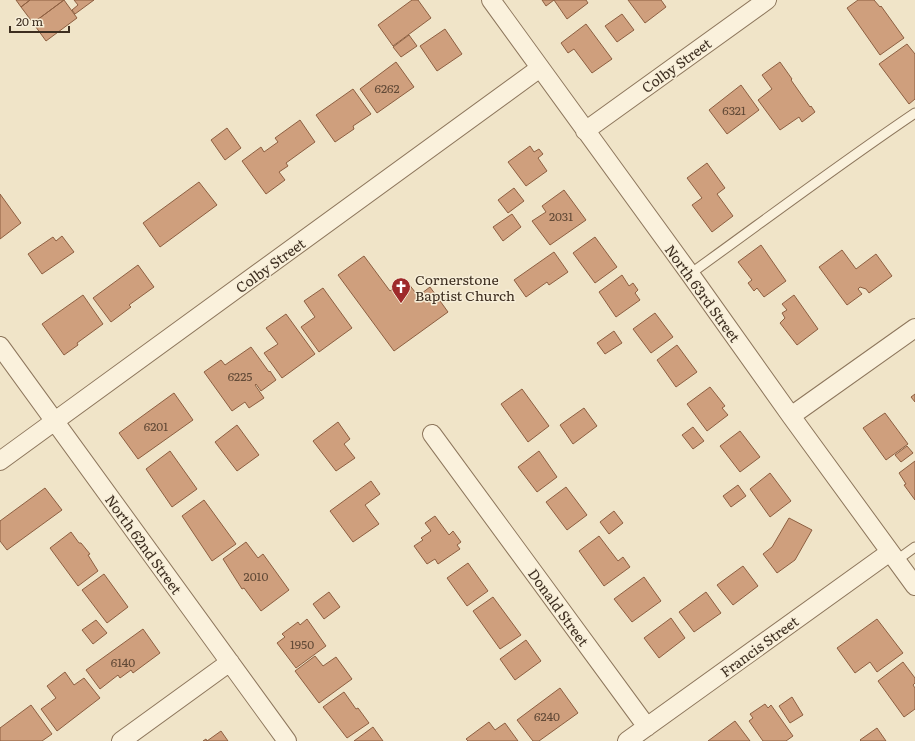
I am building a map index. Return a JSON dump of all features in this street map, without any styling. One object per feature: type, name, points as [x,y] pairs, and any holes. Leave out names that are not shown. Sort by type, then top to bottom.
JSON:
[{"type":"street","name":"North 63rd Street","points":[[491,0],[915,586]]},
{"type":"street","name":"Colby Street","points":[[585,131],[767,0]]},
{"type":"street","name":"Colby Street","points":[[0,461],[540,68]]},
{"type":"street","points":[[791,416],[915,328]]},
{"type":"street","name":"North 62nd Street","points":[[0,346],[288,741]]},
{"type":"street","name":"Donald Street","points":[[432,434],[647,727]]},
{"type":"street","name":"Francis Street","points":[[627,741],[893,556]]},
{"type":"street","points":[[122,741],[230,662]]},
{"type":"lane","points":[[690,274],[785,206],[851,156],[915,113]]},
{"type":"lane","points":[[893,556],[915,547]]},
{"type":"building","points":[[16,0],[30,0],[21,7]]},
{"type":"building","points":[[30,0],[64,0],[33,23],[21,7]]},
{"type":"building","points":[[64,0],[77,18],[46,41],[33,23]]},
{"type":"building","points":[[74,0],[94,0],[75,14],[72,10],[78,5]]},
{"type":"building","points":[[412,0],[418,0],[431,18],[393,46],[378,25]]},
{"type":"building","points":[[542,0],[554,0],[546,6]]},
{"type":"building","points":[[554,0],[586,0],[588,3],[567,19]]},
{"type":"building","points":[[628,0],[661,0],[666,7],[645,23]]},
{"type":"building","points":[[858,0],[874,0],[880,7],[881,6],[904,38],[880,55],[847,8]]},
{"type":"building","points":[[622,14],[634,30],[617,42],[605,26]]},
{"type":"building","points":[[586,24],[612,59],[592,73],[574,49],[568,53],[561,43]]},
{"type":"building","points":[[445,29],[462,54],[437,71],[420,46]]},
{"type":"building","points":[[409,35],[417,46],[401,57],[393,47]]},
{"type":"building","points":[[907,44],[915,54],[915,99],[909,104],[879,64]]},
{"type":"building","points":[[396,62],[414,87],[377,113],[360,89]]},
{"type":"building","points":[[780,62],[792,79],[791,80],[815,112],[802,122],[799,117],[780,130],[758,100],[772,89],[762,75]]},
{"type":"building","points":[[741,85],[759,110],[727,134],[709,110]]},
{"type":"building","points":[[353,89],[371,114],[353,126],[354,129],[335,142],[316,115]]},
{"type":"building","points":[[300,120],[315,142],[286,163],[288,166],[279,172],[285,180],[266,194],[242,161],[261,147],[264,152],[278,142],[275,138]]},
{"type":"building","points":[[227,128],[241,148],[225,160],[211,140]]},
{"type":"building","points":[[530,146],[534,152],[539,149],[543,154],[538,158],[547,171],[526,186],[508,162]]},
{"type":"building","points":[[707,163],[725,188],[717,194],[733,216],[712,232],[692,205],[702,198],[687,178]]},
{"type":"building","points":[[199,182],[217,205],[160,247],[143,223]]},
{"type":"building","points":[[514,188],[524,201],[508,213],[498,200]]},
{"type":"building","points":[[564,190],[586,220],[550,245],[532,221],[546,212],[542,206]]},
{"type":"building","points":[[0,194],[21,223],[0,239]]},
{"type":"building","points":[[512,214],[521,227],[503,241],[493,227]]},
{"type":"building","points":[[62,236],[74,252],[42,274],[28,254],[53,237],[56,241]]},
{"type":"building","points":[[595,237],[617,267],[595,283],[573,253]]},
{"type":"building","points":[[761,245],[786,281],[764,297],[757,288],[754,291],[748,283],[752,280],[738,262]]},
{"type":"building","points":[[842,250],[856,269],[876,254],[892,276],[869,293],[866,289],[860,287],[858,289],[862,294],[847,305],[819,267]]},
{"type":"building","points":[[554,252],[568,272],[549,285],[547,282],[526,297],[514,280]]},
{"type":"building","name":"Cornerstone Baptist Church","points":[[364,256],[390,291],[405,279],[418,296],[430,287],[448,312],[394,351],[338,275]]},
{"type":"building","points":[[138,265],[154,287],[129,305],[131,307],[111,322],[93,298]]},
{"type":"building","points":[[622,275],[629,286],[633,283],[638,290],[635,293],[640,300],[616,317],[599,292]]},
{"type":"building","points":[[323,288],[352,328],[319,352],[301,327],[315,317],[304,301]]},
{"type":"building","points":[[83,295],[103,324],[77,343],[78,345],[64,355],[42,324]]},
{"type":"building","points":[[794,295],[818,329],[797,345],[780,323],[785,318],[782,313],[787,310],[782,304]]},
{"type":"building","points":[[655,313],[673,337],[651,353],[633,329]]},
{"type":"building","points":[[286,314],[315,354],[282,378],[264,353],[278,344],[266,328]]},
{"type":"building","points":[[614,331],[622,343],[605,354],[597,343]]},
{"type":"building","points":[[677,345],[697,372],[676,387],[657,360]]},
{"type":"building","points":[[251,347],[276,380],[261,391],[256,384],[255,385],[264,398],[249,408],[245,402],[232,411],[204,372],[221,360],[225,365]]},
{"type":"building","points":[[710,387],[725,406],[722,408],[728,415],[707,431],[687,404]]},
{"type":"building","points":[[522,389],[549,426],[528,442],[501,404]]},
{"type":"building","points":[[174,393],[193,420],[138,459],[119,433]]},
{"type":"building","points":[[915,394],[915,402],[911,397]]},
{"type":"building","points":[[584,408],[597,426],[573,444],[560,425]]},
{"type":"building","points":[[885,413],[908,444],[886,460],[863,428]]},
{"type":"building","points":[[338,422],[350,439],[344,444],[355,458],[336,471],[313,441]]},
{"type":"building","points":[[237,425],[259,455],[237,471],[215,442]]},
{"type":"building","points":[[693,427],[704,441],[693,449],[682,435]]},
{"type":"building","points":[[740,431],[760,457],[740,472],[720,446]]},
{"type":"building","points":[[907,446],[913,453],[901,462],[895,455]]},
{"type":"building","points":[[170,451],[197,489],[172,507],[146,469]]},
{"type":"building","points":[[539,451],[557,477],[537,492],[518,467]]},
{"type":"building","points":[[915,461],[915,500],[904,485],[906,484],[899,473]]},
{"type":"building","points":[[770,473],[791,501],[770,517],[750,489]]},
{"type":"building","points":[[371,481],[380,494],[365,505],[379,524],[353,542],[330,511]]},
{"type":"building","points":[[738,485],[746,496],[731,507],[723,496]]},
{"type":"building","points":[[566,487],[587,515],[567,530],[546,502]]},
{"type":"building","points":[[45,488],[62,510],[7,550],[0,541],[0,521]]},
{"type":"building","points":[[204,500],[236,544],[212,561],[182,516]]},
{"type":"building","points":[[614,511],[623,523],[609,534],[600,522]]},
{"type":"building","points":[[435,516],[449,535],[453,531],[461,542],[457,545],[460,549],[438,564],[435,559],[427,564],[414,546],[423,540],[421,538],[431,531],[425,523]]},
{"type":"building","points":[[789,518],[812,530],[795,560],[777,573],[763,554],[772,547]]},
{"type":"building","points":[[71,532],[90,554],[88,555],[98,571],[78,586],[50,548]]},
{"type":"building","points":[[599,536],[618,561],[623,557],[630,567],[604,586],[579,551]]},
{"type":"building","points":[[246,542],[258,558],[263,554],[289,590],[261,611],[244,588],[242,589],[223,559]]},
{"type":"building","points":[[468,563],[488,591],[467,606],[447,578]]},
{"type":"building","points":[[743,566],[758,586],[733,605],[717,585]]},
{"type":"building","points":[[104,574],[128,607],[107,623],[82,590]]},
{"type":"building","points":[[644,577],[661,601],[632,622],[614,599]]},
{"type":"building","points":[[329,592],[340,607],[324,619],[313,604]]},
{"type":"building","points":[[706,592],[721,613],[694,632],[679,612]]},
{"type":"building","points":[[493,597],[521,635],[500,649],[473,611]]},
{"type":"building","points":[[671,618],[685,638],[659,658],[644,638]]},
{"type":"building","points":[[307,619],[326,646],[296,668],[277,643],[285,637],[282,634],[298,622],[300,625]]},
{"type":"building","points":[[877,619],[903,653],[877,672],[870,662],[855,673],[837,648]]},
{"type":"building","points":[[96,620],[107,633],[93,644],[82,630]]},
{"type":"building","points":[[143,629],[160,653],[133,673],[131,670],[120,678],[118,675],[100,689],[86,670]]},
{"type":"building","points":[[526,640],[541,661],[515,680],[500,659]]},
{"type":"building","points":[[315,656],[323,666],[336,657],[352,679],[319,703],[295,671]]},
{"type":"building","points":[[903,662],[915,678],[915,683],[913,685],[915,688],[915,709],[904,717],[878,681]]},
{"type":"building","points":[[65,672],[74,685],[84,678],[100,698],[57,731],[41,709],[56,698],[47,686]]},
{"type":"building","points":[[560,688],[578,713],[539,741],[533,741],[517,720]]},
{"type":"building","points":[[344,692],[356,709],[358,708],[369,723],[347,738],[323,707]]},
{"type":"building","points":[[792,697],[803,715],[790,723],[779,706]]},
{"type":"building","points":[[765,704],[768,708],[771,705],[793,736],[786,741],[763,741],[749,721],[753,718],[750,714]]},
{"type":"building","points":[[31,705],[52,734],[42,741],[0,741],[0,728]]},
{"type":"building","points":[[735,721],[750,741],[708,741]]},
{"type":"building","points":[[489,722],[495,730],[505,723],[518,741],[468,741],[466,739]]},
{"type":"building","points":[[373,727],[383,741],[354,741]]},
{"type":"building","points":[[877,728],[886,741],[860,740]]},
{"type":"building","points":[[221,731],[228,741],[207,741]]},
{"type":"place","name":"Cornerstone Baptist Church","points":[[401,304]]}]
